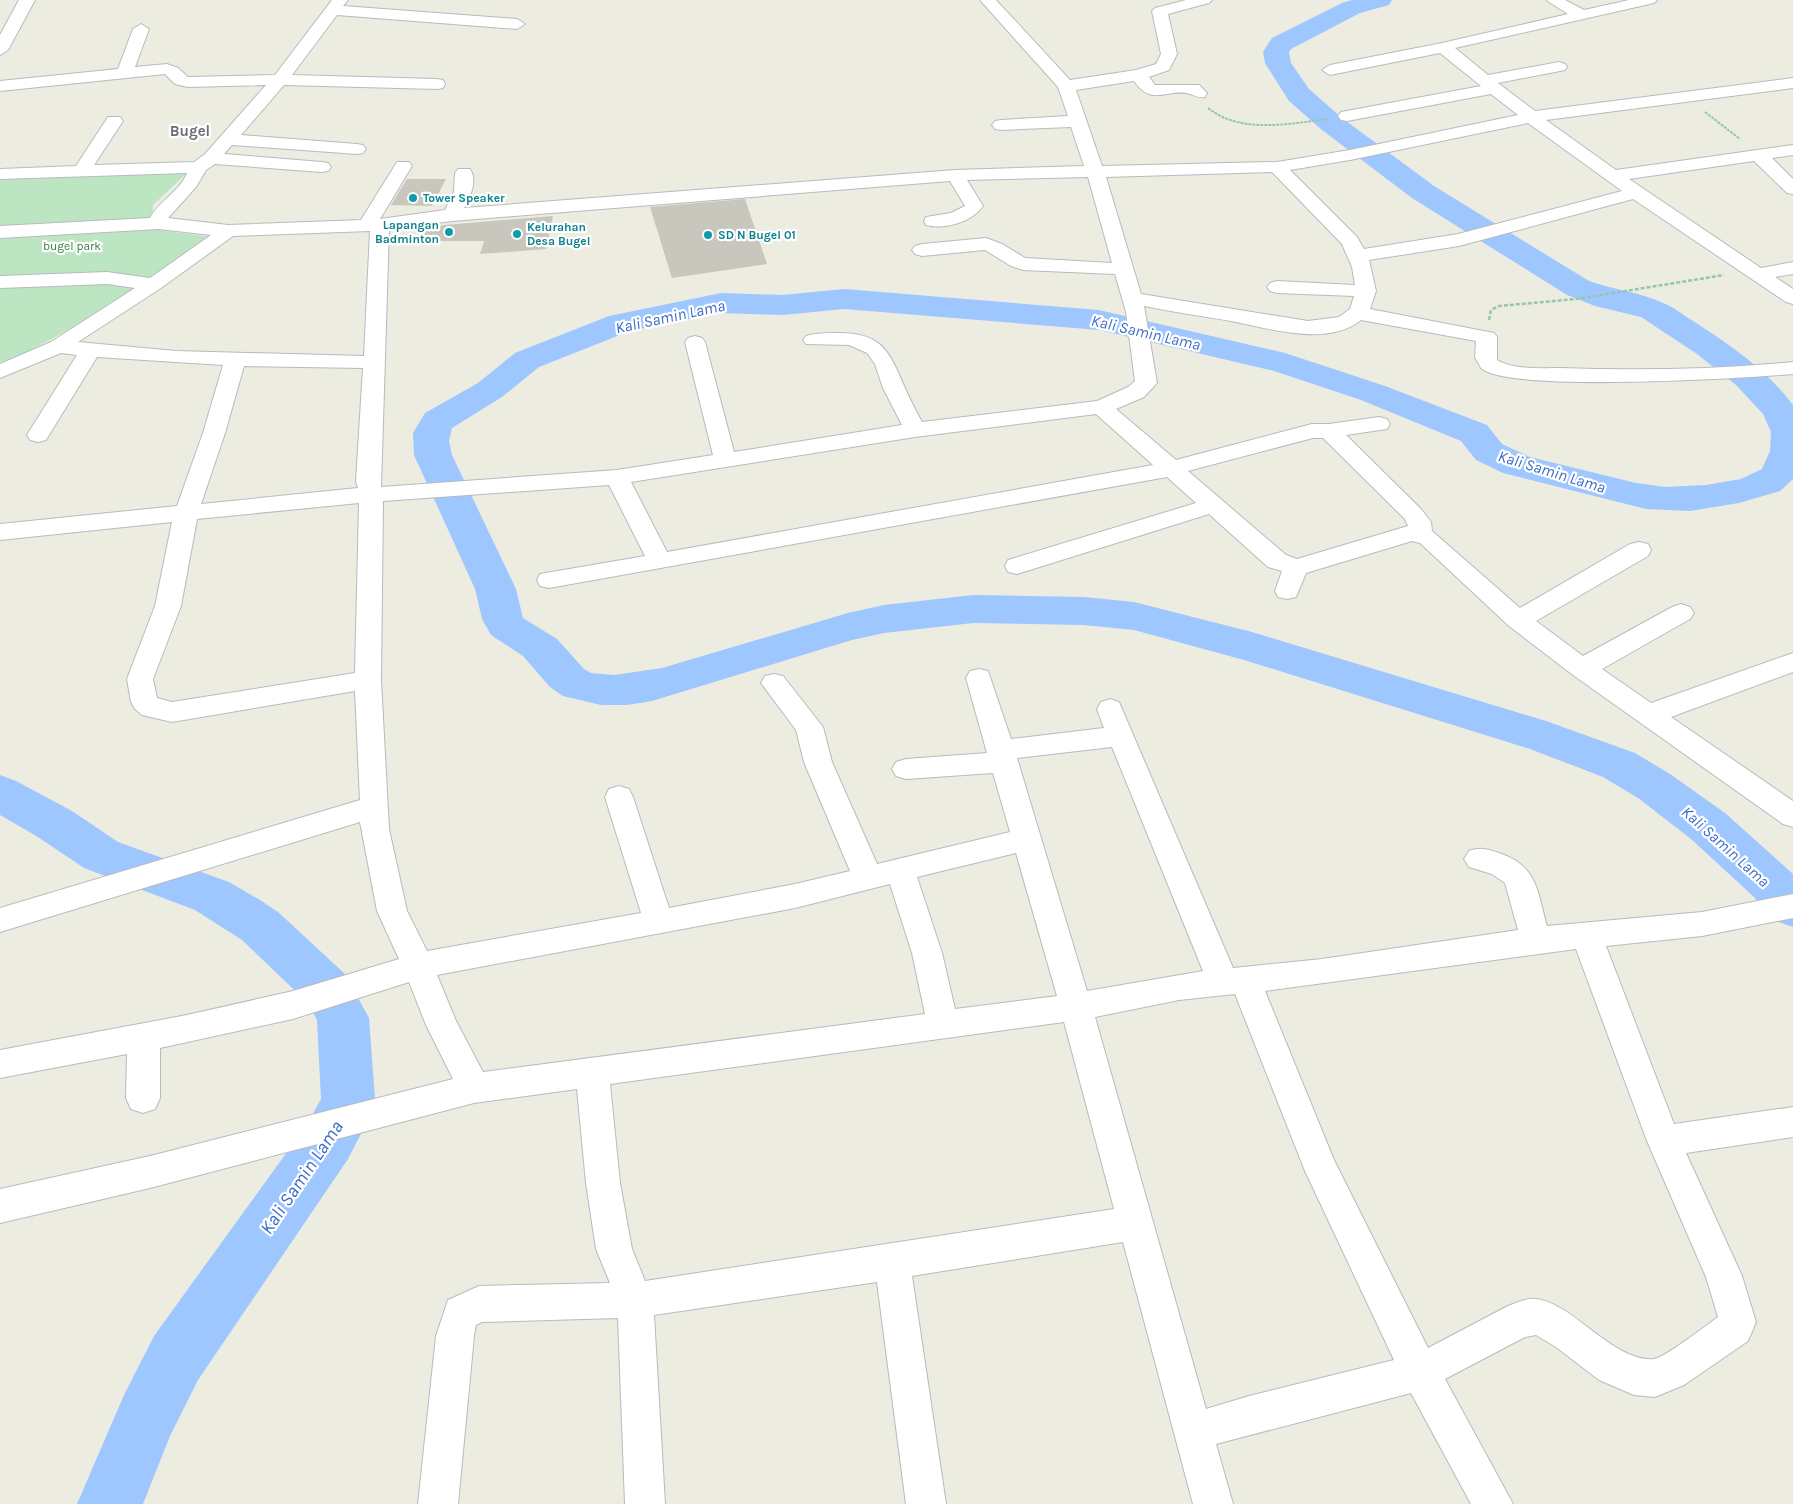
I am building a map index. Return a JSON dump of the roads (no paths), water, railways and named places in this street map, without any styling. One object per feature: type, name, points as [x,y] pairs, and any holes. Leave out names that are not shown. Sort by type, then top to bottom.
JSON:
[{"type":"street","points":[[0,50],[6,25],[27,0]]},
{"type":"street","points":[[388,14],[400,0]]},
{"type":"street","points":[[0,532],[371,494],[404,494],[618,477],[915,430],[1047,412],[1101,408],[1136,392],[1146,383],[1132,298],[1079,120],[1066,86],[991,0]]},
{"type":"street","points":[[1066,86],[1139,75],[1158,70],[1167,61],[1169,54],[1160,11],[1204,0]]},
{"type":"street","points":[[1554,0],[1583,16]]},
{"type":"street","points":[[1330,70],[1446,47],[1649,0]]},
{"type":"street","points":[[159,223],[158,220],[163,210],[194,178],[197,170],[203,163],[280,80],[337,5],[388,14],[517,24]]},
{"type":"street","points":[[124,72],[141,29]]},
{"type":"street","points":[[1446,47],[1450,55],[1531,117],[1636,193],[1757,272],[1793,298]]},
{"type":"street","points":[[1347,116],[1559,67]]},
{"type":"street","points":[[0,86],[167,69],[172,70],[182,81],[188,82],[280,80],[437,84]]},
{"type":"street","points":[[1139,75],[1147,88],[1152,90],[1193,89],[1199,93]]},
{"type":"street","points":[[0,232],[159,223],[228,231],[317,228],[373,225],[452,214],[955,175],[1277,167],[1350,155],[1531,117],[1793,83]]},
{"type":"street","points":[[1001,125],[1079,120]]},
{"type":"street","points":[[81,172],[114,121]]},
{"type":"street","points":[[227,139],[357,149]]},
{"type":"street","points":[[1613,176],[1793,150]]},
{"type":"street","points":[[1759,156],[1793,189]]},
{"type":"street","points":[[0,174],[177,167],[203,163],[322,167]]},
{"type":"street","points":[[373,225],[403,166]]},
{"type":"street","points":[[1132,298],[1301,328],[1332,326],[1359,313],[1364,305],[1366,291],[1365,274],[1359,256],[1350,241],[1277,167]]},
{"type":"street","points":[[452,214],[463,192],[464,173]]},
{"type":"street","points":[[933,221],[961,215],[974,206],[955,175]]},
{"type":"street","points":[[1359,256],[1459,240],[1636,193]]},
{"type":"street","points":[[373,225],[380,230],[368,480],[371,494],[368,680],[375,829],[392,911],[418,966],[442,1024],[474,1088]]},
{"type":"street","points":[[0,372],[58,346],[154,284],[228,231]]},
{"type":"street","points":[[922,250],[986,244],[994,246],[1009,258],[1023,264],[1124,269]]},
{"type":"street","points":[[1757,272],[1793,268]]},
{"type":"street","points":[[0,282],[94,278],[154,284]]},
{"type":"street","points":[[1277,287],[1366,291]]},
{"type":"street","points":[[1359,313],[1487,338],[1486,360],[1491,366],[1512,373],[1583,376],[1793,368]]},
{"type":"street","points":[[813,340],[852,339],[874,349],[885,363],[894,388],[915,430]]},
{"type":"street","points":[[695,342],[725,459]]},
{"type":"street","points":[[58,346],[90,351],[235,360],[374,362]]},
{"type":"street","points":[[38,435],[90,351]]},
{"type":"street","points":[[235,360],[214,433],[186,514],[168,606],[140,679],[144,702],[151,708],[172,712],[368,680]]},
{"type":"street","points":[[1101,408],[1277,561],[1296,566],[1404,535],[1421,535],[1436,542],[1518,620],[1582,668],[1793,816]]},
{"type":"street","points":[[549,580],[1170,469],[1312,431],[1328,431],[1380,424]]},
{"type":"street","points":[[1328,431],[1413,514],[1419,522],[1421,535]]},
{"type":"street","points":[[618,477],[660,561]]},
{"type":"street","points":[[1017,566],[1214,505]]},
{"type":"street","points":[[1518,620],[1639,550]]},
{"type":"street","points":[[1287,591],[1296,566]]},
{"type":"street","points":[[1582,668],[1680,613]]},
{"type":"street","points":[[1650,714],[1793,662]]},
{"type":"street","points":[[979,678],[1076,1007],[1213,1504]]},
{"type":"street","points":[[774,683],[809,727],[818,762],[867,876]]},
{"type":"street","points":[[1110,709],[1234,981],[1280,1074],[1334,1199],[1420,1372],[1493,1504]]},
{"type":"street","points":[[906,769],[1003,756],[1121,736]]},
{"type":"street","points":[[619,797],[659,922]]},
{"type":"street","points":[[0,920],[374,807]]},
{"type":"street","points":[[0,1064],[144,1037],[293,1005],[418,966],[795,896],[867,876],[1026,839]]},
{"type":"street","points":[[1479,860],[1505,867],[1514,872],[1519,880],[1536,940]]},
{"type":"street","points":[[900,869],[926,953],[943,1025]]},
{"type":"street","points":[[0,1206],[150,1172],[474,1088],[1076,1007],[1160,990],[1322,972],[1536,940],[1702,924],[1793,906]]},
{"type":"street","points":[[1194,1432],[1249,1415],[1420,1372],[1530,1317],[1542,1318],[1568,1334],[1612,1367],[1634,1376],[1655,1378],[1671,1372],[1731,1333],[1738,1322],[1724,1276],[1664,1141],[1587,936]]},
{"type":"street","points":[[143,1098],[144,1037]]},
{"type":"street","points":[[592,1073],[604,1183],[614,1249],[634,1300],[645,1504]]},
{"type":"street","points":[[1664,1141],[1792,1122]]},
{"type":"street","points":[[438,1504],[454,1336],[461,1313],[469,1307],[485,1303],[634,1300],[892,1262],[1135,1223]]},
{"type":"street","points":[[892,1262],[926,1504]]},
{"type":"waterway","name":"Kali Samin Lama","points":[[1380,0],[1351,8],[1281,44],[1276,52],[1278,63],[1299,95],[1332,124],[1423,192],[1578,288],[1607,299],[1634,303],[1653,310],[1729,362],[1765,394],[1779,410],[1788,427],[1790,436],[1789,451],[1775,477],[1767,483],[1739,492],[1690,499],[1665,499],[1626,493],[1546,474],[1517,465],[1489,452],[1474,433],[1373,393],[1285,363],[1099,320],[844,299],[783,305],[721,303],[621,323],[527,360],[490,390],[438,421],[431,437],[433,455],[488,576],[496,589],[503,619],[509,628],[542,650],[569,680],[589,688],[614,690],[640,688],[662,683],[848,627],[884,619],[973,609],[1084,611],[1134,616],[1252,647],[1546,737],[1619,765],[1654,786],[1708,826],[1771,883],[1793,907]]},
{"type":"waterway","name":"Kali Samin Lama","points":[[0,793],[55,824],[101,855],[212,896],[243,914],[260,926],[327,989],[343,1018],[348,1099],[344,1113],[328,1141],[176,1358],[146,1417],[110,1504]]},
{"type":"place","name":"Tower Speaker","points":[[413,198]]},
{"type":"place","name":"Lapangan Badminton","points":[[449,232]]},
{"type":"place","name":"Kelurahan Desa Bugel","points":[[517,234]]},
{"type":"place","name":"SD N Bugel 01","points":[[708,235]]},
{"type":"district","name":"Bugel","points":[[190,131]]},
{"type":"park label","name":"bugel park","points":[[72,246]]}]
